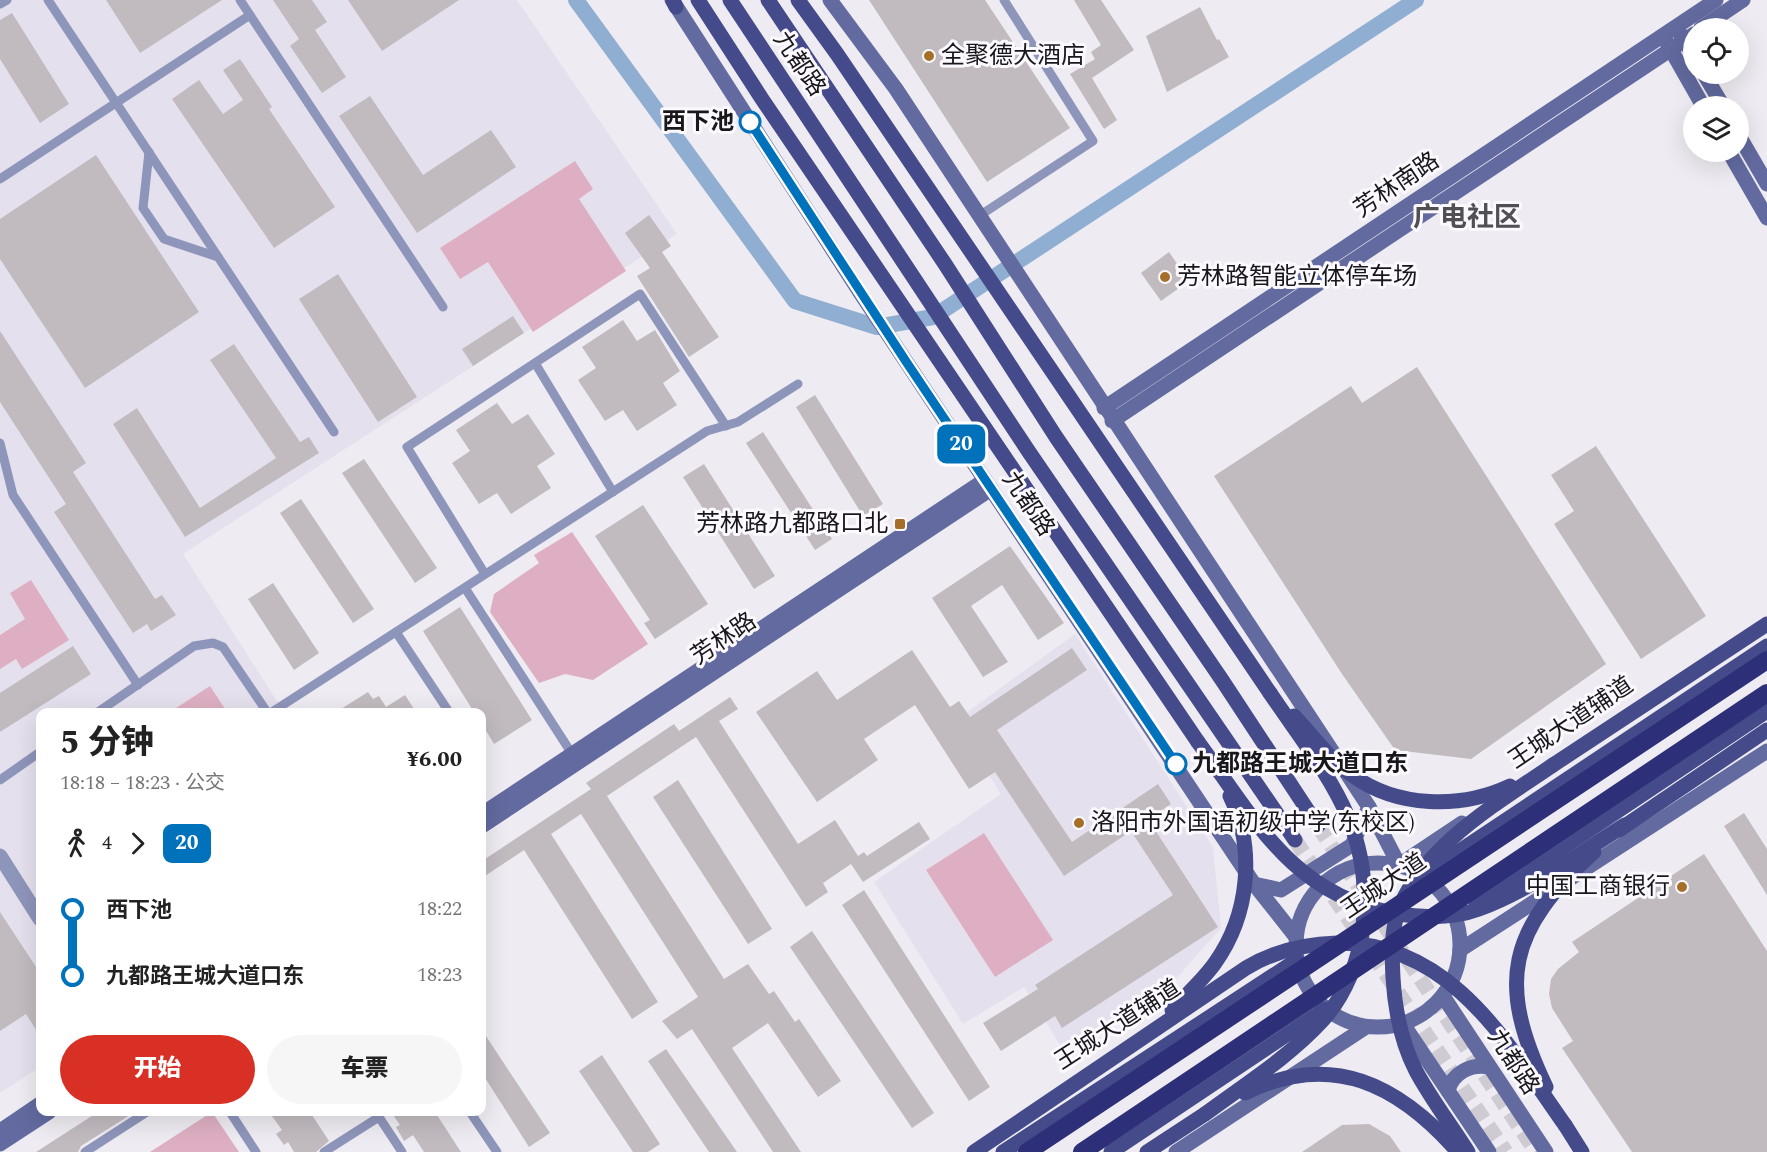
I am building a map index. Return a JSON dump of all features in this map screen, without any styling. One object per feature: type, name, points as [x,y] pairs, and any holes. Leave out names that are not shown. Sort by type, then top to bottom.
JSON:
[{"type":"highway","name":"王城大道","points":[[1027,1152],[1767,660]]},
{"type":"highway","points":[[1082,1152],[1767,693]]},
{"type":"main road","points":[[698,0],[762,99],[1198,742],[1284,857],[1320,887],[1387,912],[1442,917],[1482,908],[1524,888],[1625,825],[1767,730]]},
{"type":"main road","name":"九都路","points":[[730,0],[956,341],[1295,840]]},
{"type":"main road","name":"九都路","points":[[768,0],[945,264],[1056,437],[1222,680],[1318,826]]},
{"type":"main road","points":[[798,0],[837,54],[1340,797],[1355,829],[1365,878],[1362,940],[1346,983],[1323,1020],[1280,1058],[1205,1114],[1147,1152]]},
{"type":"main road","points":[[830,0],[896,89],[1112,421],[1369,807],[1399,865]]},
{"type":"main road","name":"芳林南路","points":[[1699,18],[1716,0]]},
{"type":"main road","points":[[1716,18],[1743,0]]},
{"type":"main road","name":"九都路","points":[[674,2],[861,294],[988,485],[1254,884],[1296,937]]},
{"type":"main road","name":"芳林南路","points":[[1104,408],[1666,42],[1683,34]]},
{"type":"main road","points":[[1666,42],[1697,96]]},
{"type":"main road","name":"芳林南路","points":[[1112,421],[1666,42]]},
{"type":"main road","points":[[1749,153],[1767,184]]},
{"type":"main road","points":[[1735,162],[1767,218]]},
{"type":"main road","name":"芳林路","points":[[486,812],[575,758],[988,485]]},
{"type":"main road","name":"王城大道辅道","points":[[1399,865],[1767,618]]},
{"type":"main road","points":[[1468,1152],[1416,1071],[1406,1045],[1395,1000],[1393,948],[1395,921],[1408,889],[1442,849],[1473,820],[1767,624]]},
{"type":"main road","name":"王城大道","points":[[1422,876],[1767,646]]},
{"type":"main road","points":[[1270,693],[1290,711],[1338,764],[1369,785],[1392,795],[1426,801],[1467,801],[1491,795],[1553,765]]},
{"type":"main road","points":[[1456,920],[1767,711]]},
{"type":"main road","points":[[1140,1040],[1171,1011],[1214,964],[1234,932],[1242,903],[1246,856],[1242,831],[1228,793],[1198,742]]},
{"type":"main road","points":[[1460,950],[1767,751]]},
{"type":"main road","name":"芳林路","points":[[486,823],[575,758]]},
{"type":"main road","points":[[1254,884],[1281,890],[1352,845],[1369,807]]},
{"type":"main road","points":[[1564,1125],[1527,1045],[1517,1003],[1518,968],[1528,933],[1540,910],[1569,875],[1625,825]]},
{"type":"main road","points":[[1358,865],[1399,865],[1422,876],[1442,893],[1456,920],[1460,950],[1453,980],[1443,996],[1425,1014],[1403,1024],[1366,1027],[1351,1023],[1325,1009],[1306,986],[1297,960],[1296,937],[1308,900],[1329,878],[1358,865]]},
{"type":"main road","name":"王城大道辅道","points":[[964,1152],[1296,937]]},
{"type":"main road","points":[[974,1152],[1246,968],[1271,955],[1322,944],[1373,946],[1410,957],[1442,977],[1469,999],[1493,1024],[1582,1152]]},
{"type":"main road","points":[[1003,1152],[1297,960]]},
{"type":"main road","name":"九都路","points":[[1443,996],[1546,1152]]},
{"type":"main road","points":[[1111,1152],[1325,1009]]},
{"type":"main road","points":[[1403,1024],[1489,1152]]},
{"type":"main road","points":[[1176,1152],[1366,1027]]},
{"type":"main road","points":[[1085,1072],[1178,1038]]},
{"type":"main road","points":[[1448,1091],[1451,1082],[1463,1070],[1478,1065],[1489,1067]]},
{"type":"main road","points":[[1205,1114],[1255,1088],[1276,1081],[1316,1075],[1353,1078],[1379,1086],[1413,1107],[1458,1152]]},
{"type":"main road","points":[[0,1131],[36,1107]]},
{"type":"main road","points":[[0,1144],[43,1116]]},
{"type":"street","points":[[0,856],[36,913]]},
{"type":"lane","points":[[0,4],[7,0]]},
{"type":"lane","points":[[48,0],[334,432]]},
{"type":"lane","points":[[240,0],[443,307]]},
{"type":"lane","points":[[979,216],[1093,141],[1004,0]]},
{"type":"lane","points":[[0,179],[250,15]]},
{"type":"lane","points":[[149,152],[143,208],[164,239],[218,257]]},
{"type":"lane","points":[[485,574],[407,447],[640,294],[726,426]]},
{"type":"lane","points":[[535,363],[613,492]]},
{"type":"lane","points":[[276,708],[707,431],[738,422],[798,384]]},
{"type":"lane","points":[[0,443],[13,495],[138,685]]},
{"type":"lane","points":[[465,588],[575,758]]},
{"type":"lane","points":[[396,632],[446,708]]},
{"type":"lane","points":[[104,708],[194,646],[213,643],[223,647],[267,708]]},
{"type":"lane","points":[[0,780],[36,755]]},
{"type":"lane","points":[[85,1152],[141,1116]]},
{"type":"lane","points":[[233,1116],[256,1152]]},
{"type":"lane","points":[[324,1152],[374,1116]]},
{"type":"lane","points":[[378,1116],[402,1152]]},
{"type":"lane","points":[[473,1116],[497,1152]]},
{"type":"shaded area","points":[[0,0],[517,0],[677,234],[183,554],[281,708],[36,708],[36,1070],[0,1093]]},
{"type":"shaded area","points":[[575,161],[593,189],[579,199],[626,271],[533,332],[488,262],[460,279],[440,248]]},
{"type":"shaded area","points":[[572,532],[648,644],[593,680],[565,674],[539,683],[490,612],[494,594],[539,563],[534,555]]},
{"type":"shaded area","points":[[31,580],[69,640],[22,669],[16,659],[0,669],[0,635],[25,619],[10,593]]},
{"type":"shaded area","name":"洛阳市外国语初级中学(东校区)","points":[[1075,634],[1213,847],[1221,928],[1165,991],[1064,1051],[1024,987],[963,1024],[874,882],[1001,794],[955,721]]},
{"type":"shaded area","points":[[210,686],[224,708],[176,708]]},
{"type":"shaded area","points":[[984,833],[1053,940],[995,977],[926,870]]},
{"type":"shaded area","points":[[206,1116],[215,1116],[239,1152],[150,1152]]},
{"type":"building","points":[[106,0],[222,0],[140,53]]},
{"type":"building","points":[[273,0],[312,0],[327,22],[315,30],[346,77],[322,93],[290,46],[299,39]]},
{"type":"building","points":[[348,0],[459,0],[382,51]]},
{"type":"building","points":[[869,0],[985,0],[1070,128],[987,182]]},
{"type":"building","points":[[1074,0],[1101,0],[1134,50],[1092,78],[1117,120],[1104,129],[1070,74],[1095,59],[1091,52],[1101,45]]},
{"type":"building","points":[[1200,7],[1217,40],[1219,39],[1229,57],[1167,92],[1146,36]]},
{"type":"building","points":[[12,13],[69,104],[40,123],[0,59],[0,20]]},
{"type":"building","points":[[240,59],[272,107],[269,109],[335,207],[274,248],[172,99],[199,80],[223,114],[243,100],[223,70]]},
{"type":"building","points":[[370,96],[423,175],[491,130],[516,167],[417,233],[339,116]]},
{"type":"building","points":[[96,155],[199,312],[85,388],[0,259],[0,219]]},
{"type":"building","points":[[649,215],[671,246],[662,252],[719,337],[689,357],[637,276],[650,268],[625,233]]},
{"type":"building","name":"芳林路智能立体停车场","points":[[1169,252],[1189,281],[1161,301],[1141,273]]},
{"type":"building","points":[[338,274],[417,397],[378,422],[299,299]]},
{"type":"building","points":[[513,316],[524,333],[473,366],[462,349]]},
{"type":"building","points":[[623,320],[637,341],[655,330],[680,371],[663,383],[677,405],[637,431],[623,410],[605,421],[578,380],[596,368],[582,347]]},
{"type":"building","points":[[0,331],[86,463],[73,472],[155,599],[162,595],[176,615],[151,631],[147,624],[133,633],[54,512],[66,504],[0,402]]},
{"type":"building","points":[[234,344],[300,442],[309,437],[319,453],[185,537],[113,424],[137,408],[200,508],[276,458],[210,360]]},
{"type":"building","points":[[1417,367],[1606,664],[1471,759],[1395,750],[1342,674],[1214,476],[1351,386],[1362,403]]},
{"type":"building","points":[[815,395],[883,504],[863,516],[796,407]]},
{"type":"building","points":[[497,403],[512,424],[528,414],[555,454],[537,466],[551,488],[511,514],[497,493],[479,504],[452,463],[470,451],[456,430]]},
{"type":"building","points":[[763,432],[832,539],[815,550],[746,443]]},
{"type":"building","points":[[1596,446],[1706,616],[1641,659],[1554,524],[1574,511],[1551,475]]},
{"type":"building","points":[[364,459],[437,568],[415,583],[342,473]]},
{"type":"building","points":[[704,464],[775,576],[754,589],[683,477]]},
{"type":"building","points":[[301,499],[374,609],[353,623],[280,513]]},
{"type":"building","points":[[643,505],[708,604],[655,639],[644,623],[650,620],[595,536]]},
{"type":"building","points":[[1010,546],[1064,623],[1038,640],[1002,585],[971,606],[1008,662],[983,677],[932,598]]},
{"type":"building","points":[[273,583],[319,653],[294,670],[248,599]]},
{"type":"building","points":[[460,607],[532,720],[494,744],[486,731],[486,708],[471,708],[423,631]]},
{"type":"building","points":[[73,646],[91,674],[0,732],[0,693]]},
{"type":"building","points":[[1072,648],[1087,670],[997,730],[1072,842],[1158,784],[1171,804],[1148,819],[1218,927],[1062,1028],[1055,1016],[1001,1051],[983,1023],[1038,989],[1035,985],[1173,895],[1131,831],[1064,876],[995,772],[969,789],[915,705],[864,739],[878,760],[817,802],[756,712],[817,671],[837,700],[912,650],[950,707],[959,701],[970,717]]},
{"type":"building","points":[[368,692],[373,699],[379,696],[386,707],[405,695],[413,708],[342,708]]},
{"type":"building","points":[[730,697],[738,709],[719,721],[798,844],[835,820],[858,856],[864,852],[867,856],[919,822],[930,839],[863,882],[851,864],[823,883],[828,892],[806,907],[696,737],[607,796],[724,979],[748,964],[769,994],[774,991],[795,1022],[799,1019],[841,1081],[818,1097],[768,1023],[732,1048],[801,1152],[773,1152],[692,1029],[677,1039],[662,1021],[698,997],[581,814],[551,834],[658,1002],[632,1019],[524,850],[486,875],[486,858],[591,789],[586,783],[674,724],[679,731]]},
{"type":"building","points":[[678,780],[772,929],[748,944],[653,797]]},
{"type":"building","points":[[1744,813],[1767,849],[1767,895],[1724,826]]},
{"type":"building","points":[[1704,854],[1767,951],[1767,1152],[1632,1152],[1562,1048],[1573,1041],[1552,1008],[1549,994],[1551,979],[1558,969],[1579,952],[1572,942]]},
{"type":"building","points":[[864,890],[990,1087],[969,1101],[842,905]]},
{"type":"building","points":[[0,912],[36,967],[36,1030],[26,1014],[0,1031]]},
{"type":"building","points":[[812,931],[934,1113],[912,1128],[790,947]]},
{"type":"building","points":[[486,1036],[550,1133],[529,1147],[486,1079]]},
{"type":"building","points":[[666,1049],[737,1152],[709,1152],[648,1061]]},
{"type":"building","points":[[602,1055],[660,1144],[648,1152],[633,1152],[579,1071]]},
{"type":"building","points":[[92,1116],[129,1116],[81,1146],[78,1152],[36,1152]]},
{"type":"building","points":[[272,1116],[313,1116],[329,1141],[316,1152],[294,1152],[288,1142],[284,1145],[276,1134],[282,1130]]},
{"type":"building","points":[[394,1116],[438,1116],[461,1152],[424,1152],[413,1135],[404,1141],[396,1127],[400,1125]]},
{"type":"building","points":[[1369,1124],[1390,1136],[1401,1152],[1302,1152],[1342,1125]]},
{"type":"waterway","points":[[576,0],[795,301],[877,327],[933,317],[1416,0]]},
{"type":"tunnel","points":[[1318,826],[1536,1152]]},
{"type":"tunnel","points":[[1295,840],[1506,1152]]},
{"type":"bus line","name":"20","points":[[750,122],[907,363],[1176,764]]},
{"type":"place","name":"全聚德大酒店","points":[[929,56]]},
{"type":"place","name":"西下池","points":[[750,122]]},
{"type":"place","name":"芳林路智能立体停车场","points":[[1165,277]]},
{"type":"place","name":"芳林路九都路口北","points":[[900,524]]},
{"type":"place","name":"九都路王城大道口东","points":[[1176,764]]},
{"type":"place","name":"洛阳市外国语初级中学(东校区)","points":[[1079,823]]},
{"type":"place","name":"中国工商银行","points":[[1682,887]]},
{"type":"district","name":"广电社区","points":[[1467,218]]}]
